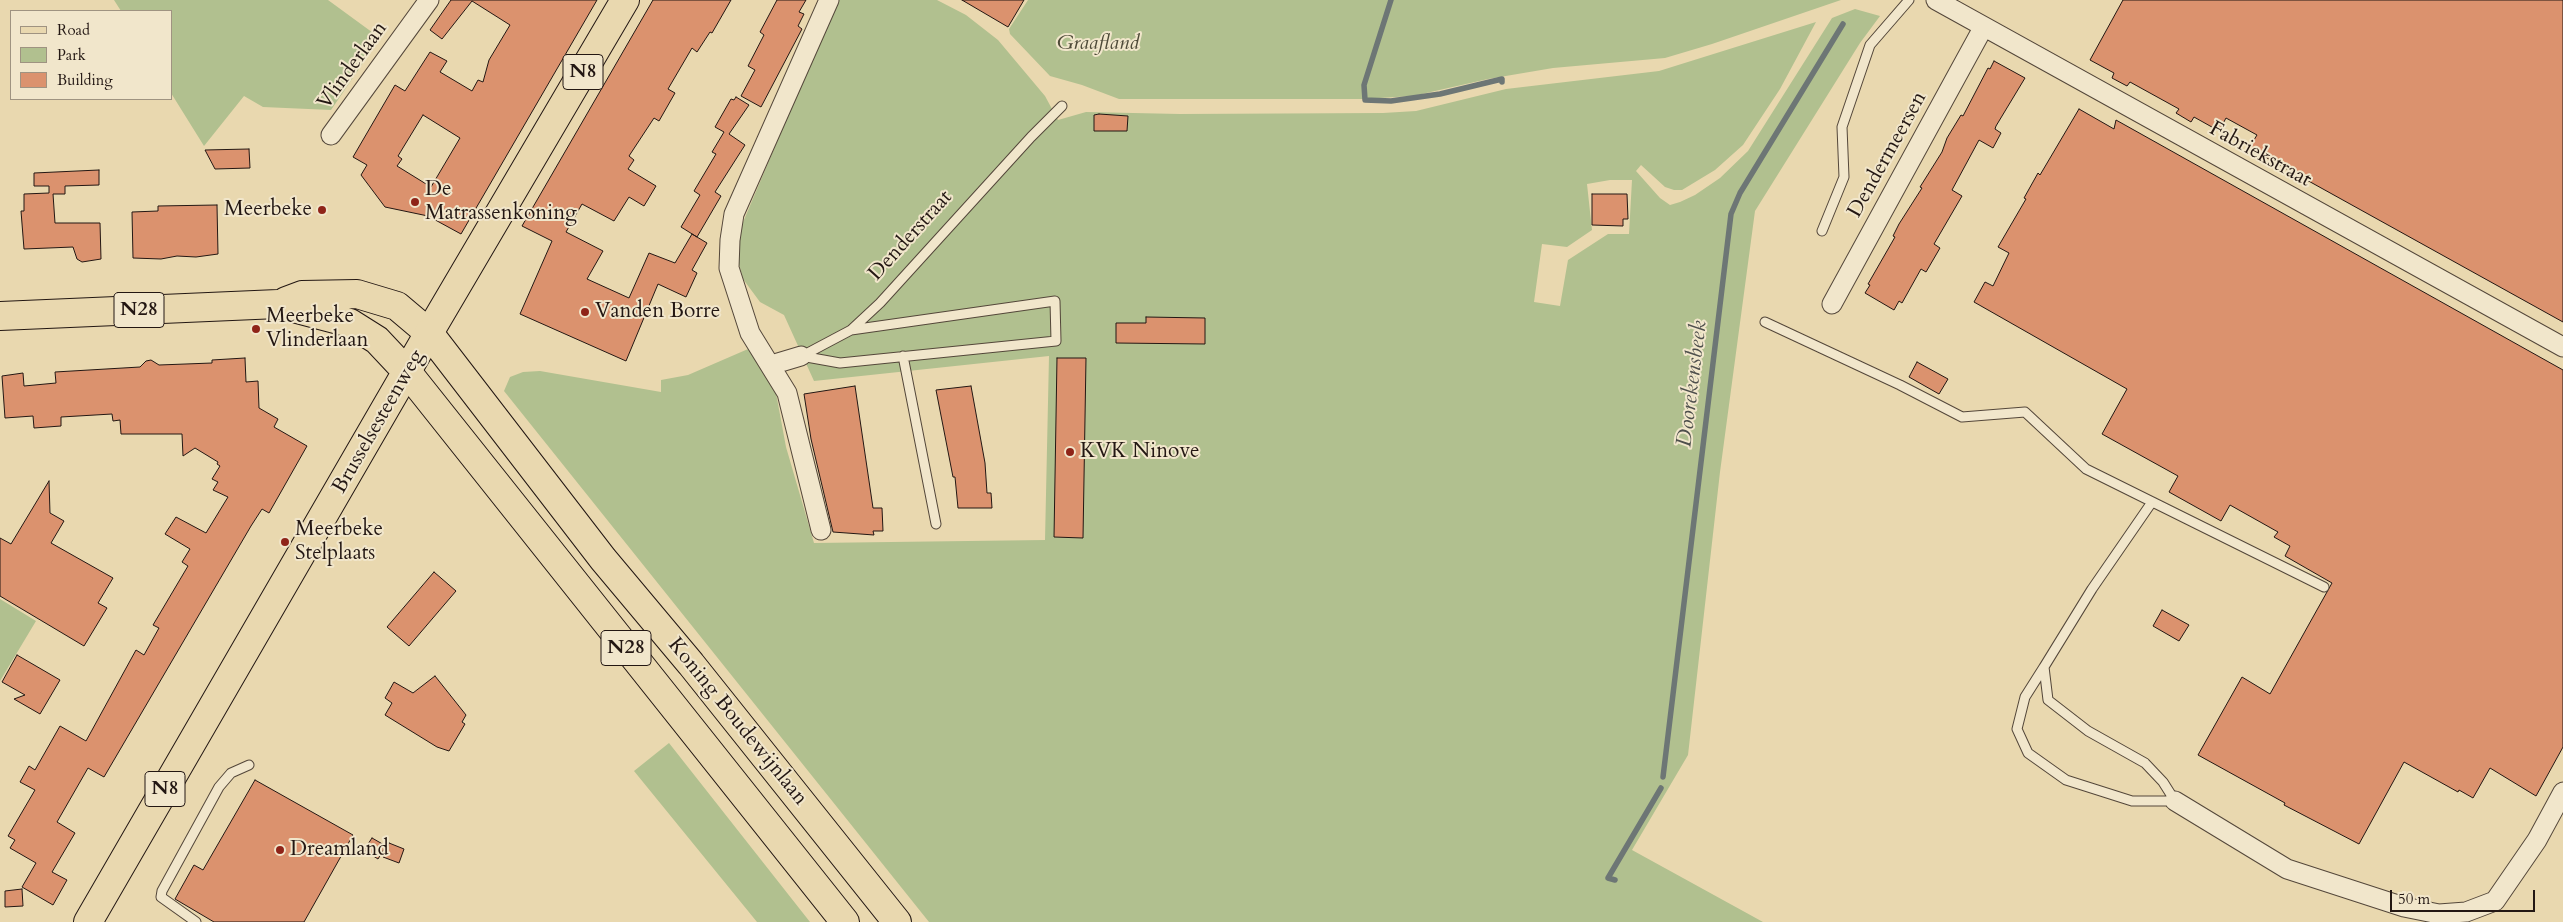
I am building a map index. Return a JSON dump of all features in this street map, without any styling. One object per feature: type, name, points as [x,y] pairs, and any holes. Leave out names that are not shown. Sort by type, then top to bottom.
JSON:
[{"type":"main road","name":"Brusselsesteenweg","points":[[88,922],[408,373],[429,333],[625,0]]},
{"type":"main road","name":"N28","points":[[278,304],[302,295],[358,294],[397,306],[429,333]]},
{"type":"main road","name":"N28","points":[[0,316],[278,304],[350,323],[377,340],[408,373]]},
{"type":"main road","name":"Koning Boudewijnlaan","points":[[429,333],[603,558],[691,664],[897,922]]},
{"type":"main road","name":"Koning Boudewijnlaan","points":[[408,373],[845,922]]},
{"type":"street","name":"Vlinderlaan","points":[[331,135],[429,0]]},
{"type":"street","points":[[821,530],[787,393],[750,333],[729,268],[730,240],[734,214],[829,0]]},
{"type":"street","name":"Fabriekstraat","points":[[1936,0],[1983,28],[2563,348]]},
{"type":"street","name":"Dendermeersen","points":[[1832,304],[1983,28]]},
{"type":"street","name":"Denderstraat","points":[[771,365],[801,356]]},
{"type":"street","points":[[2175,801],[2287,869],[2396,904],[2439,914],[2466,912],[2495,901],[2537,840],[2563,792]]},
{"type":"lane","points":[[1822,231],[1844,177],[1842,127],[1870,45],[1909,0]]},
{"type":"lane","name":"Denderstraat","points":[[801,356],[851,330],[880,303],[1031,137],[1062,106]]},
{"type":"lane","points":[[801,356],[840,363],[1056,341],[1055,302],[851,330]]},
{"type":"lane","points":[[1765,322],[1900,385],[1962,417],[2024,412],[2086,469],[2324,587]]},
{"type":"lane","points":[[903,356],[936,524]]},
{"type":"lane","points":[[2152,502],[2092,589],[2026,697],[2017,729],[2028,753],[2066,780],[2132,800],[2175,801]]},
{"type":"lane","points":[[2044,667],[2048,700],[2088,731],[2145,763],[2163,782],[2175,801]]},
{"type":"lane","points":[[196,922],[161,897],[162,891],[219,787],[231,773],[248,765]]},
{"type":"green space","points":[[114,0],[328,0],[380,38],[331,110],[263,107],[244,96],[204,146],[172,95],[172,10],[120,10]]},
{"type":"green space","points":[[837,0],[937,0],[966,15],[998,40],[1045,96],[1058,120],[1086,112],[1180,114],[1383,113],[1416,111],[1506,89],[1659,71],[1816,22],[1780,89],[1743,145],[1715,170],[1682,190],[1665,187],[1641,165],[1636,171],[1660,198],[1670,205],[1695,195],[1720,178],[1748,151],[1832,18],[1855,9],[1880,16],[1860,43],[1755,211],[1720,472],[1688,755],[1632,850],[1763,922],[929,922],[504,391],[510,377],[523,372],[540,371],[661,392],[661,380],[688,375],[755,346],[776,393],[786,447],[814,543],[1045,540],[1049,356],[814,381],[784,315],[760,302],[743,279],[737,257],[738,234]],"holes":[[[1610,180],[1632,180],[1629,234],[1608,234],[1568,260],[1560,306],[1534,302],[1542,244],[1567,247],[1592,230],[1587,184]]]},
{"type":"green space","name":"Graafland","points":[[1028,0],[1841,0],[1665,58],[1553,68],[1488,79],[1413,96],[1363,99],[1119,99],[1082,85],[1050,76],[1010,34],[1009,29]]},
{"type":"green space","points":[[0,599],[36,621],[0,681]]},
{"type":"green space","points":[[669,743],[810,922],[757,922],[634,771]]},
{"type":"building","points":[[451,0],[597,0],[461,234],[428,216],[385,207],[361,175],[367,165],[353,157],[395,85],[405,91],[430,52],[447,61],[440,72],[472,91],[478,80],[483,82],[489,60],[510,25],[472,1],[442,39],[430,30]],"holes":[[[423,115],[460,138],[431,187],[397,166],[402,159],[398,156]]]},
{"type":"building","points":[[653,0],[731,0],[712,33],[710,32],[697,52],[692,48],[668,89],[675,93],[659,121],[654,118],[629,156],[634,160],[628,169],[656,186],[644,206],[629,197],[614,221],[582,204],[566,232],[603,251],[587,279],[629,298],[649,253],[675,263],[692,234],[707,243],[692,270],[697,273],[686,297],[658,284],[626,361],[520,314],[552,241],[522,226]]},
{"type":"building","points":[[777,0],[806,0],[799,12],[804,14],[798,26],[802,29],[761,107],[741,96],[755,70],[748,66],[764,35],[760,32]]},
{"type":"building","points":[[962,0],[1024,0],[1008,27]]},
{"type":"building","points":[[2123,0],[2563,0],[2563,322],[2249,148],[2257,135],[2226,118],[2219,131],[2194,117],[2191,122],[2176,113],[2179,109],[2130,82],[2127,86],[2112,78],[2114,73],[2090,60]]},
{"type":"building","points":[[1994,61],[2025,78],[1996,126],[1995,129],[2001,133],[1993,148],[1979,140],[1952,190],[1962,196],[1934,244],[1940,248],[1926,272],[1921,269],[1902,303],[1899,301],[1894,310],[1865,293],[1870,285],[1868,284],[1895,237],[1893,236],[1899,224],[1942,152],[1947,138],[1961,115],[1963,116],[1988,68],[1990,69]]},
{"type":"building","points":[[736,97],[749,105],[729,134],[745,145],[715,192],[721,196],[697,237],[681,227],[700,195],[694,191],[716,154],[712,152],[724,132],[715,127],[731,99],[734,100]]},
{"type":"building","points":[[2079,109],[2114,129],[2116,120],[2563,370],[2563,747],[2536,796],[2490,768],[2473,798],[2459,790],[2458,792],[2404,762],[2359,844],[2284,805],[2285,803],[2198,755],[2242,677],[2270,694],[2332,583],[2285,556],[2290,546],[2274,537],[2278,532],[2230,505],[2221,521],[2169,492],[2178,476],[2102,434],[2127,389],[1974,302],[1985,282],[1993,286],[2009,253],[1998,247],[2026,199],[2024,198],[2038,173],[2040,175]]},
{"type":"building","points":[[1094,115],[1128,116],[1127,131],[1094,131]]},
{"type":"building","points":[[249,149],[250,168],[215,169],[205,150]]},
{"type":"building","points":[[99,170],[99,185],[65,186],[65,194],[53,194],[55,223],[100,223],[101,259],[82,262],[77,259],[73,247],[24,249],[21,211],[24,211],[24,194],[49,193],[49,186],[34,186],[34,173]]},
{"type":"building","points":[[1592,194],[1627,194],[1628,219],[1623,219],[1623,226],[1592,225]]},
{"type":"building","points":[[217,205],[218,254],[196,257],[177,256],[161,259],[133,258],[132,212],[158,211],[158,206]]},
{"type":"building","points":[[1146,317],[1205,318],[1205,344],[1116,343],[1116,323],[1146,323]]},
{"type":"building","points":[[245,358],[246,382],[258,381],[259,408],[278,419],[274,427],[307,446],[269,513],[262,509],[251,526],[104,777],[88,768],[57,822],[75,833],[52,872],[67,880],[53,905],[22,887],[36,863],[10,848],[15,840],[8,836],[35,790],[20,782],[29,766],[35,770],[60,726],[86,741],[136,650],[144,655],[159,628],[153,625],[188,566],[182,562],[190,549],[165,534],[176,517],[206,533],[228,497],[213,490],[218,482],[212,479],[220,466],[217,464],[218,462],[195,448],[183,456],[182,434],[121,434],[120,420],[113,421],[112,414],[61,417],[61,426],[34,428],[33,416],[5,418],[2,376],[23,373],[24,386],[56,383],[55,372],[140,367],[146,361],[151,360],[159,365],[212,363],[212,360]]},
{"type":"building","name":"KVK Ninove","points":[[1057,358],[1086,358],[1083,538],[1054,537]]},
{"type":"building","points":[[1917,362],[1948,379],[1939,394],[1909,377]]},
{"type":"building","points":[[855,386],[873,508],[882,508],[883,531],[873,531],[874,535],[833,532],[811,439],[804,394]]},
{"type":"building","points":[[971,386],[985,463],[987,493],[991,493],[992,508],[958,508],[955,477],[953,477],[936,390]]},
{"type":"building","points":[[49,481],[50,513],[64,521],[51,543],[113,578],[98,603],[107,608],[84,646],[0,596],[0,538],[11,544]]},
{"type":"building","points":[[434,572],[456,591],[409,646],[387,627]]},
{"type":"building","points":[[2162,610],[2189,625],[2179,641],[2153,626]]},
{"type":"building","points":[[17,655],[60,680],[40,714],[14,699],[25,695],[2,682]]},
{"type":"building","points":[[435,676],[466,715],[462,722],[465,724],[449,751],[437,747],[385,715],[392,703],[385,698],[394,682],[413,693]]},
{"type":"building","name":"Dreamland","points":[[255,780],[353,835],[304,922],[214,922],[175,899],[194,865],[203,870]]},
{"type":"building","points":[[372,838],[386,846],[378,859],[364,850]]},
{"type":"building","points":[[389,843],[404,849],[399,863],[383,857]]},
{"type":"building","points":[[22,889],[23,906],[5,907],[5,891]]},
{"type":"waterway","points":[[1391,0],[1364,85],[1365,100],[1391,101],[1440,94],[1502,79],[1502,82]]},
{"type":"waterway","name":"Doorekensbeek","points":[[1663,777],[1731,214],[1740,193],[1843,24]]},
{"type":"waterway","name":"Doorekensbeek","points":[[1615,880],[1608,878],[1661,788]]},
{"type":"place","name":"De Matrassenkoning","points":[[415,202]]},
{"type":"place","name":"Meerbeke","points":[[322,210]]},
{"type":"place","name":"Vanden Borre","points":[[585,312]]},
{"type":"place","name":"Meerbeke Vlinderlaan","points":[[256,329]]},
{"type":"place","name":"KVK Ninove","points":[[1070,452]]},
{"type":"place","name":"Meerbeke Stelplaats","points":[[285,542]]},
{"type":"place","name":"Dreamland","points":[[280,850]]}]
